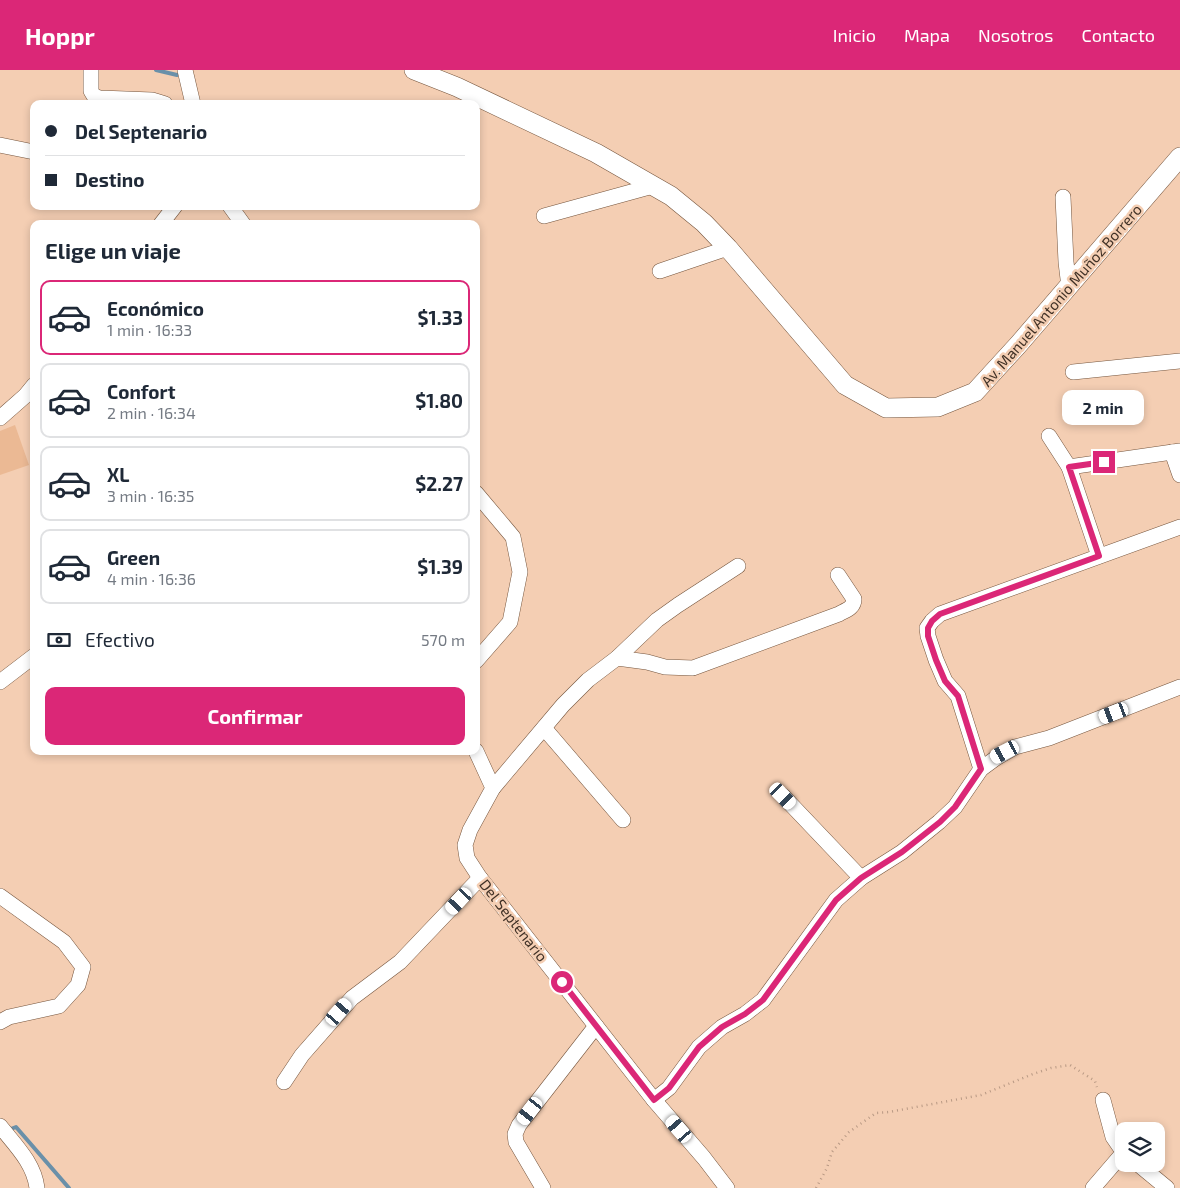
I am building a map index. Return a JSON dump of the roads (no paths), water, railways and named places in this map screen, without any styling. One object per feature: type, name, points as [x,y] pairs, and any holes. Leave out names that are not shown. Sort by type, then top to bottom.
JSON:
[{"type":"street","points":[[91,70],[91,91],[94,96],[100,98],[152,100]]},
{"type":"street","points":[[185,70],[191,100]]},
{"type":"street","name":"Av. Manuel Antonio Muñoz Borrero","points":[[414,70],[458,87],[596,153],[671,196],[704,223],[728,248],[845,385],[886,408],[938,407],[975,392],[1180,157]]},
{"type":"street","points":[[0,145],[30,151]]},
{"type":"street","points":[[544,216],[654,186]]},
{"type":"street","points":[[1063,197],[1068,287]]},
{"type":"street","points":[[660,271],[728,248]]},
{"type":"street","points":[[1073,372],[1180,361]]},
{"type":"street","points":[[0,418],[30,390]]},
{"type":"street","points":[[1049,436],[1069,467],[1099,556]]},
{"type":"street","points":[[1069,467],[1176,451],[1180,474]]},
{"type":"street","points":[[480,498],[513,537],[520,572],[510,622],[480,656]]},
{"type":"street","points":[[981,769],[958,696],[945,681],[928,636],[928,628],[932,621],[940,614],[1180,528]]},
{"type":"street","points":[[478,755],[492,788],[588,680],[617,658],[657,620],[738,566]]},
{"type":"street","points":[[617,658],[647,662],[665,667],[693,668],[839,614],[852,607],[854,599],[838,575]]},
{"type":"street","points":[[0,682],[30,659]]},
{"type":"street","points":[[654,1100],[669,1088],[699,1047],[722,1027],[745,1014],[763,1000],[836,900],[861,878],[902,852],[940,822],[955,807],[981,769],[1015,747],[1049,738],[1180,687]]},
{"type":"street","points":[[544,728],[623,820]]},
{"type":"street","name":"Del Septenario","points":[[492,788],[470,830],[465,846],[467,858],[480,878],[654,1100],[727,1188]]},
{"type":"street","points":[[783,796],[861,878]]},
{"type":"street","points":[[284,1082],[302,1054],[352,998],[400,962],[480,878]]},
{"type":"street","points":[[0,896],[64,942],[82,967],[78,985],[59,1006],[9,1017],[0,1022]]},
{"type":"street","points":[[543,1188],[516,1142],[515,1134],[596,1026]]},
{"type":"street","points":[[1104,1100],[1105,1111],[1115,1140]]},
{"type":"street","points":[[0,1126],[31,1167],[36,1179],[37,1188]]},
{"type":"street","points":[[1093,1188],[1115,1162]]},
{"type":"street","points":[[1148,1172],[1167,1188]]},
{"type":"waterway","points":[[156,70],[177,75]]},
{"type":"waterway","points":[[8,1130],[16,1127],[69,1188]]}]
